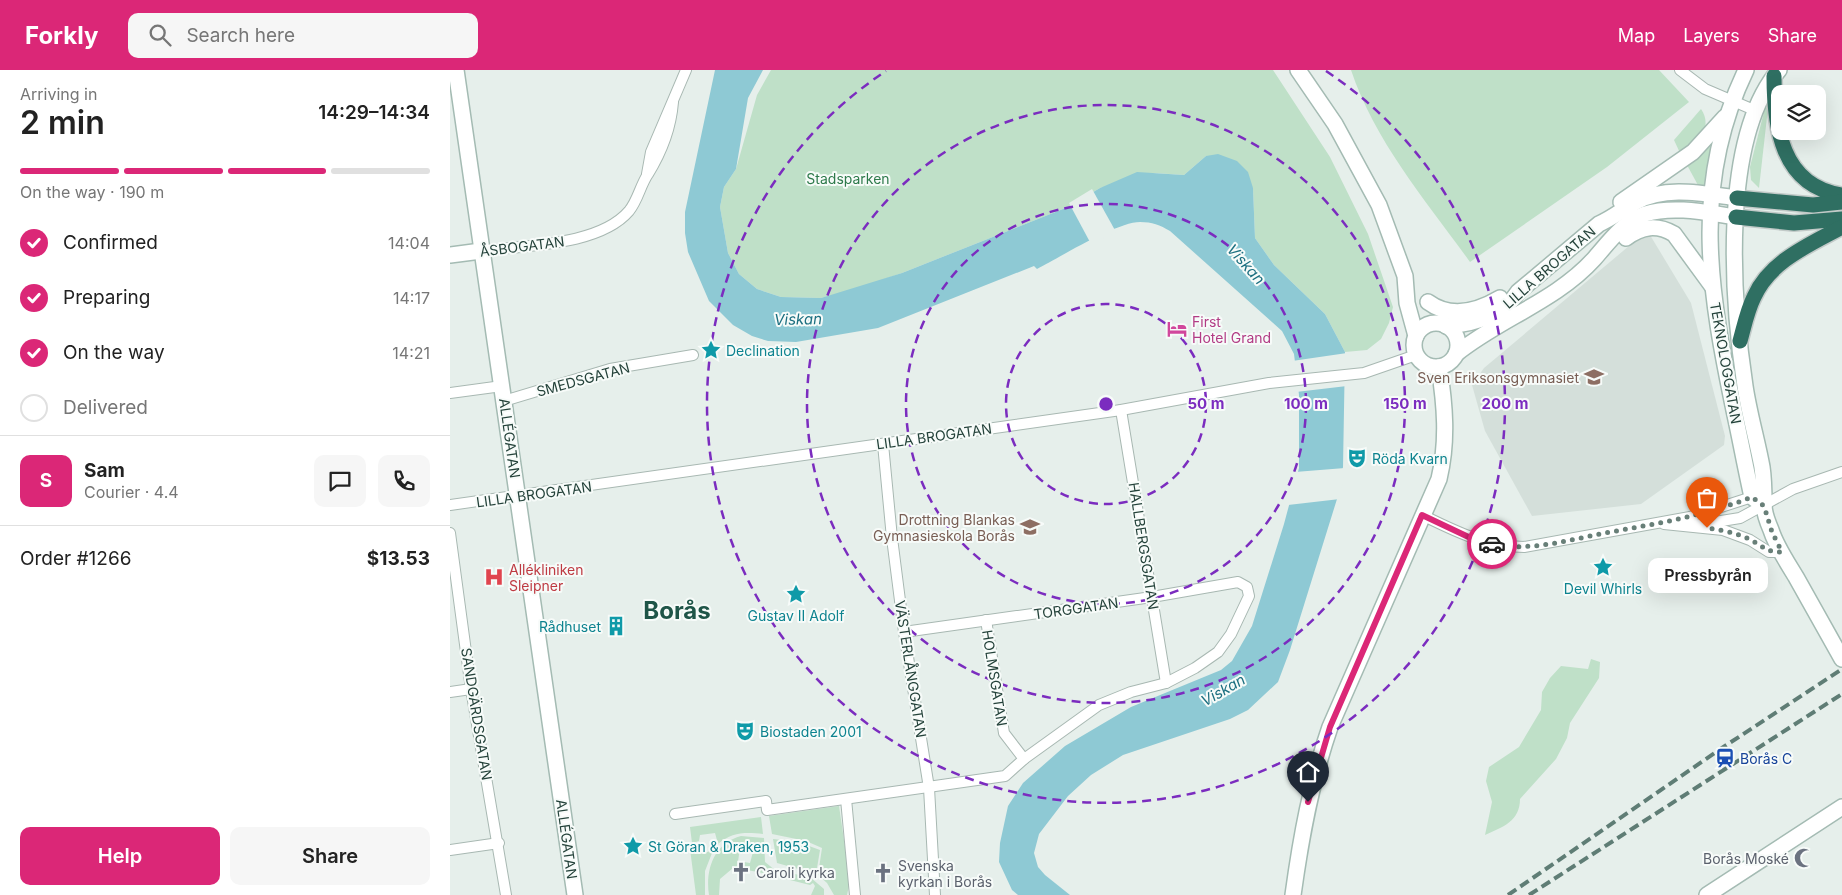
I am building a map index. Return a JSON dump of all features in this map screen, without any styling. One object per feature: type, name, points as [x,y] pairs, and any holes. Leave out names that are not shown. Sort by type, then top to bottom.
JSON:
[{"type":"highway","points":[[1777,73],[1776,114],[1779,135],[1793,166],[1811,185],[1842,195]]},
{"type":"highway","points":[[1737,198],[1813,205],[1842,202]]},
{"type":"highway","points":[[1736,218],[1794,223],[1842,219]]},
{"type":"highway","points":[[1740,341],[1753,298],[1772,271],[1785,259],[1842,227]]},
{"type":"street","name":"ALLÉGATAN","points":[[456,70],[518,496],[542,680],[575,895]]},
{"type":"street","name":"ÅSBOGATAN","points":[[450,255],[585,238],[611,226],[629,211],[637,199],[647,175],[648,162],[665,116],[674,102],[686,70]]},
{"type":"street","points":[[1298,70],[1335,124],[1379,205],[1405,276],[1408,310],[1416,336]]},
{"type":"street","points":[[1680,70],[1729,107],[1754,110]]},
{"type":"street","points":[[1599,224],[1607,213],[1692,152],[1711,135],[1729,107],[1746,70]]},
{"type":"street","name":"TEKNOLOGGATAN","points":[[1758,502],[1765,492],[1762,468],[1751,422],[1740,341],[1736,287],[1736,218],[1745,146],[1754,110],[1777,73]]},
{"type":"street","name":"TEKNOLOGGATAN","points":[[1729,107],[1712,194],[1709,253],[1712,286],[1726,375],[1758,502],[1782,552],[1842,659]]},
{"type":"street","name":"LILLA BROGATAN","points":[[1445,325],[1485,318],[1511,302],[1518,292],[1599,224],[1612,218],[1637,201],[1679,192],[1737,198]]},
{"type":"street","name":"LILLA BROGATAN","points":[[1456,354],[1480,336],[1545,299],[1594,259],[1602,247],[1627,225],[1645,214],[1683,211],[1736,218]]},
{"type":"street","points":[[1594,259],[1635,230],[1657,227],[1674,234],[1712,286]]},
{"type":"street","points":[[1405,276],[1445,325],[1452,330],[1457,340],[1456,354],[1448,364],[1439,367],[1426,365],[1416,355],[1414,346],[1416,336],[1428,324],[1445,325]]},
{"type":"street","points":[[1428,302],[1445,310],[1470,311],[1483,308],[1507,294],[1518,292]]},
{"type":"street","name":"SMEDSGATAN","points":[[450,393],[503,394],[610,369],[693,355]]},
{"type":"street","name":"LILLA BROGATAN","points":[[450,505],[1121,410],[1269,383],[1364,372],[1416,355]]},
{"type":"street","points":[[1293,895],[1304,818],[1321,753],[1439,479],[1444,458],[1445,412],[1439,367]]},
{"type":"street","name":"HALLBERGSGATAN","points":[[1121,410],[1166,683]]},
{"type":"street","name":"VÄSTERLÅNGGATAN","points":[[883,444],[904,632],[930,788],[935,895]]},
{"type":"street","points":[[1422,515],[1477,541],[1514,547],[1550,544],[1758,502],[1842,472]]},
{"type":"street","points":[[1690,526],[1740,518],[1758,502]]},
{"type":"street","points":[[1661,523],[1724,530],[1750,540],[1769,552],[1782,552]]},
{"type":"street","name":"SANDGÄRDSGATAN","points":[[450,533],[454,598],[506,895]]},
{"type":"street","name":"TORGGATAN","points":[[904,632],[1152,597],[1238,582],[1247,587],[1250,596],[1231,634],[1218,652],[1195,668],[1166,683]]},
{"type":"street","name":"HOLMSGATAN","points":[[986,620],[1004,733],[1024,759]]},
{"type":"street","points":[[675,814],[766,800],[767,810],[1005,776],[1024,759],[1099,705],[1131,692],[1166,683]]},
{"type":"street","points":[[450,692],[471,689]]},
{"type":"street","points":[[846,799],[855,895]]},
{"type":"street","points":[[1707,895],[1842,807]]},
{"type":"street","points":[[450,850],[498,843]]},
{"type":"shaded area","name":"Sven Eriksonsgymnasiet","points":[[1642,235],[1650,235],[1691,303],[1725,436],[1724,445],[1641,504],[1532,516],[1485,431],[1472,385],[1484,368]]},
{"type":"green space","name":"Stadsparken","points":[[771,70],[1273,70],[1330,157],[1368,234],[1393,307],[1389,323],[1381,339],[1367,350],[1345,352],[1325,314],[1274,265],[1255,238],[1253,188],[1206,156],[1184,175],[1154,173],[1100,188],[1068,207],[902,273],[856,289],[821,298],[781,297],[757,289],[739,274],[728,253],[720,207],[724,187],[736,169],[757,95]]},
{"type":"green space","points":[[1351,70],[1659,70],[1689,102],[1607,167],[1470,262],[1388,147],[1361,96]]},
{"type":"green space","points":[[1765,108],[1768,108],[1759,188],[1751,180],[1750,167]]},
{"type":"green space","points":[[1701,109],[1705,116],[1705,129],[1698,141],[1680,153],[1674,140]]},
{"type":"green space","points":[[1714,139],[1705,188],[1699,187],[1687,165]]},
{"type":"green space","points":[[1591,659],[1600,662],[1599,678],[1570,723],[1567,738],[1556,759],[1520,799],[1514,818],[1504,826],[1485,835],[1492,802],[1486,781],[1489,767],[1519,747],[1541,710],[1542,692],[1550,678],[1561,666],[1588,669]]},
{"type":"green space","points":[[839,806],[850,881],[847,895],[834,895],[827,883],[818,875],[822,848],[806,841],[772,834],[769,816]]},
{"type":"green space","points":[[761,817],[763,834],[734,835],[718,844],[715,833],[700,835],[699,841],[692,843],[690,827]]},
{"type":"green space","points":[[741,836],[764,838],[765,862],[775,870],[774,875],[742,869],[744,862],[750,863],[753,852],[740,848],[737,868],[733,866],[720,879],[719,895],[709,895],[710,867],[713,859],[724,845]]},
{"type":"green space","points":[[773,839],[798,842],[820,850],[816,874],[777,863]]},
{"type":"green space","points":[[701,848],[699,854],[711,851],[712,853],[705,871],[705,895],[696,895],[690,849]]},
{"type":"green space","points":[[787,872],[811,878],[824,889],[824,895],[811,895],[815,886],[813,883],[810,885],[786,879]]},
{"type":"water","name":"Viskan","points":[[715,70],[763,70],[748,98],[736,169],[724,187],[720,207],[728,253],[739,274],[757,289],[781,297],[821,298],[902,273],[1068,207],[1100,188],[1137,172],[1184,175],[1206,156],[1218,154],[1237,161],[1248,172],[1253,188],[1255,238],[1274,265],[1325,314],[1345,352],[1343,467],[1337,499],[1290,650],[1278,682],[1248,710],[1230,719],[1123,755],[1091,775],[1068,796],[1039,834],[1034,853],[1038,867],[1070,895],[1018,895],[1012,890],[999,862],[1000,843],[1008,806],[1023,783],[1065,746],[1131,707],[1221,670],[1232,661],[1252,626],[1284,524],[1299,468],[1299,395],[1294,354],[1282,331],[1170,231],[1156,224],[1144,222],[1117,228],[1088,241],[1037,269],[1034,266],[878,328],[796,342],[768,341],[752,336],[733,325],[709,301],[688,252],[685,233],[685,212]]},
{"type":"pier","points":[[1092,189],[1116,232],[1091,244],[1069,203]]},
{"type":"pier","points":[[1347,353],[1347,386],[1296,392],[1292,361]]},
{"type":"pier","points":[[1345,468],[1340,499],[1288,505],[1295,472]]},
{"type":"railway","points":[[1508,895],[1722,748],[1842,669]]},
{"type":"railway","points":[[1529,895],[1842,694]]},
{"type":"way so far","points":[[1492,544],[1524,547],[1550,544],[1690,517],[1752,497],[1756,502],[1764,506],[1772,532],[1782,552],[1769,552],[1750,540],[1724,530],[1707,528]]},
{"type":"place","name":"First Hotel Grand","points":[[1177,329]]},
{"type":"place","name":"Declination","points":[[711,350]]},
{"type":"place","name":"Sven Eriksonsgymnasiet","points":[[1594,377]]},
{"type":"place","name":"Röda Kvarn","points":[[1357,458]]},
{"type":"place","name":"Drottning Blankas Gymnasieskola Borås","points":[[1030,527]]},
{"type":"place","name":"Pressbyrån","points":[[1707,528]]},
{"type":"place","name":"Devil Whirls","points":[[1603,567]]},
{"type":"place","name":"Allékliniken Sleipner","points":[[494,577]]},
{"type":"place","name":"Gustav II Adolf","points":[[796,594]]},
{"type":"place","name":"Rådhuset","points":[[616,626]]},
{"type":"place","name":"Biostaden 2001","points":[[745,731]]},
{"type":"place","name":"Borås C","points":[[1725,758]]},
{"type":"place","name":"St Göran & Draken, 1953","points":[[633,846]]},
{"type":"place","name":"Borås Moské","points":[[1804,858]]},
{"type":"place","name":"Caroli kyrka","points":[[741,872]]},
{"type":"place","name":"Svenska kyrkan i Borås","points":[[883,873]]},
{"type":"district","name":"Borås","points":[[677,610]]},
{"type":"route","points":[[1308,802],[1330,727],[1422,515],[1477,541],[1492,544]]}]
